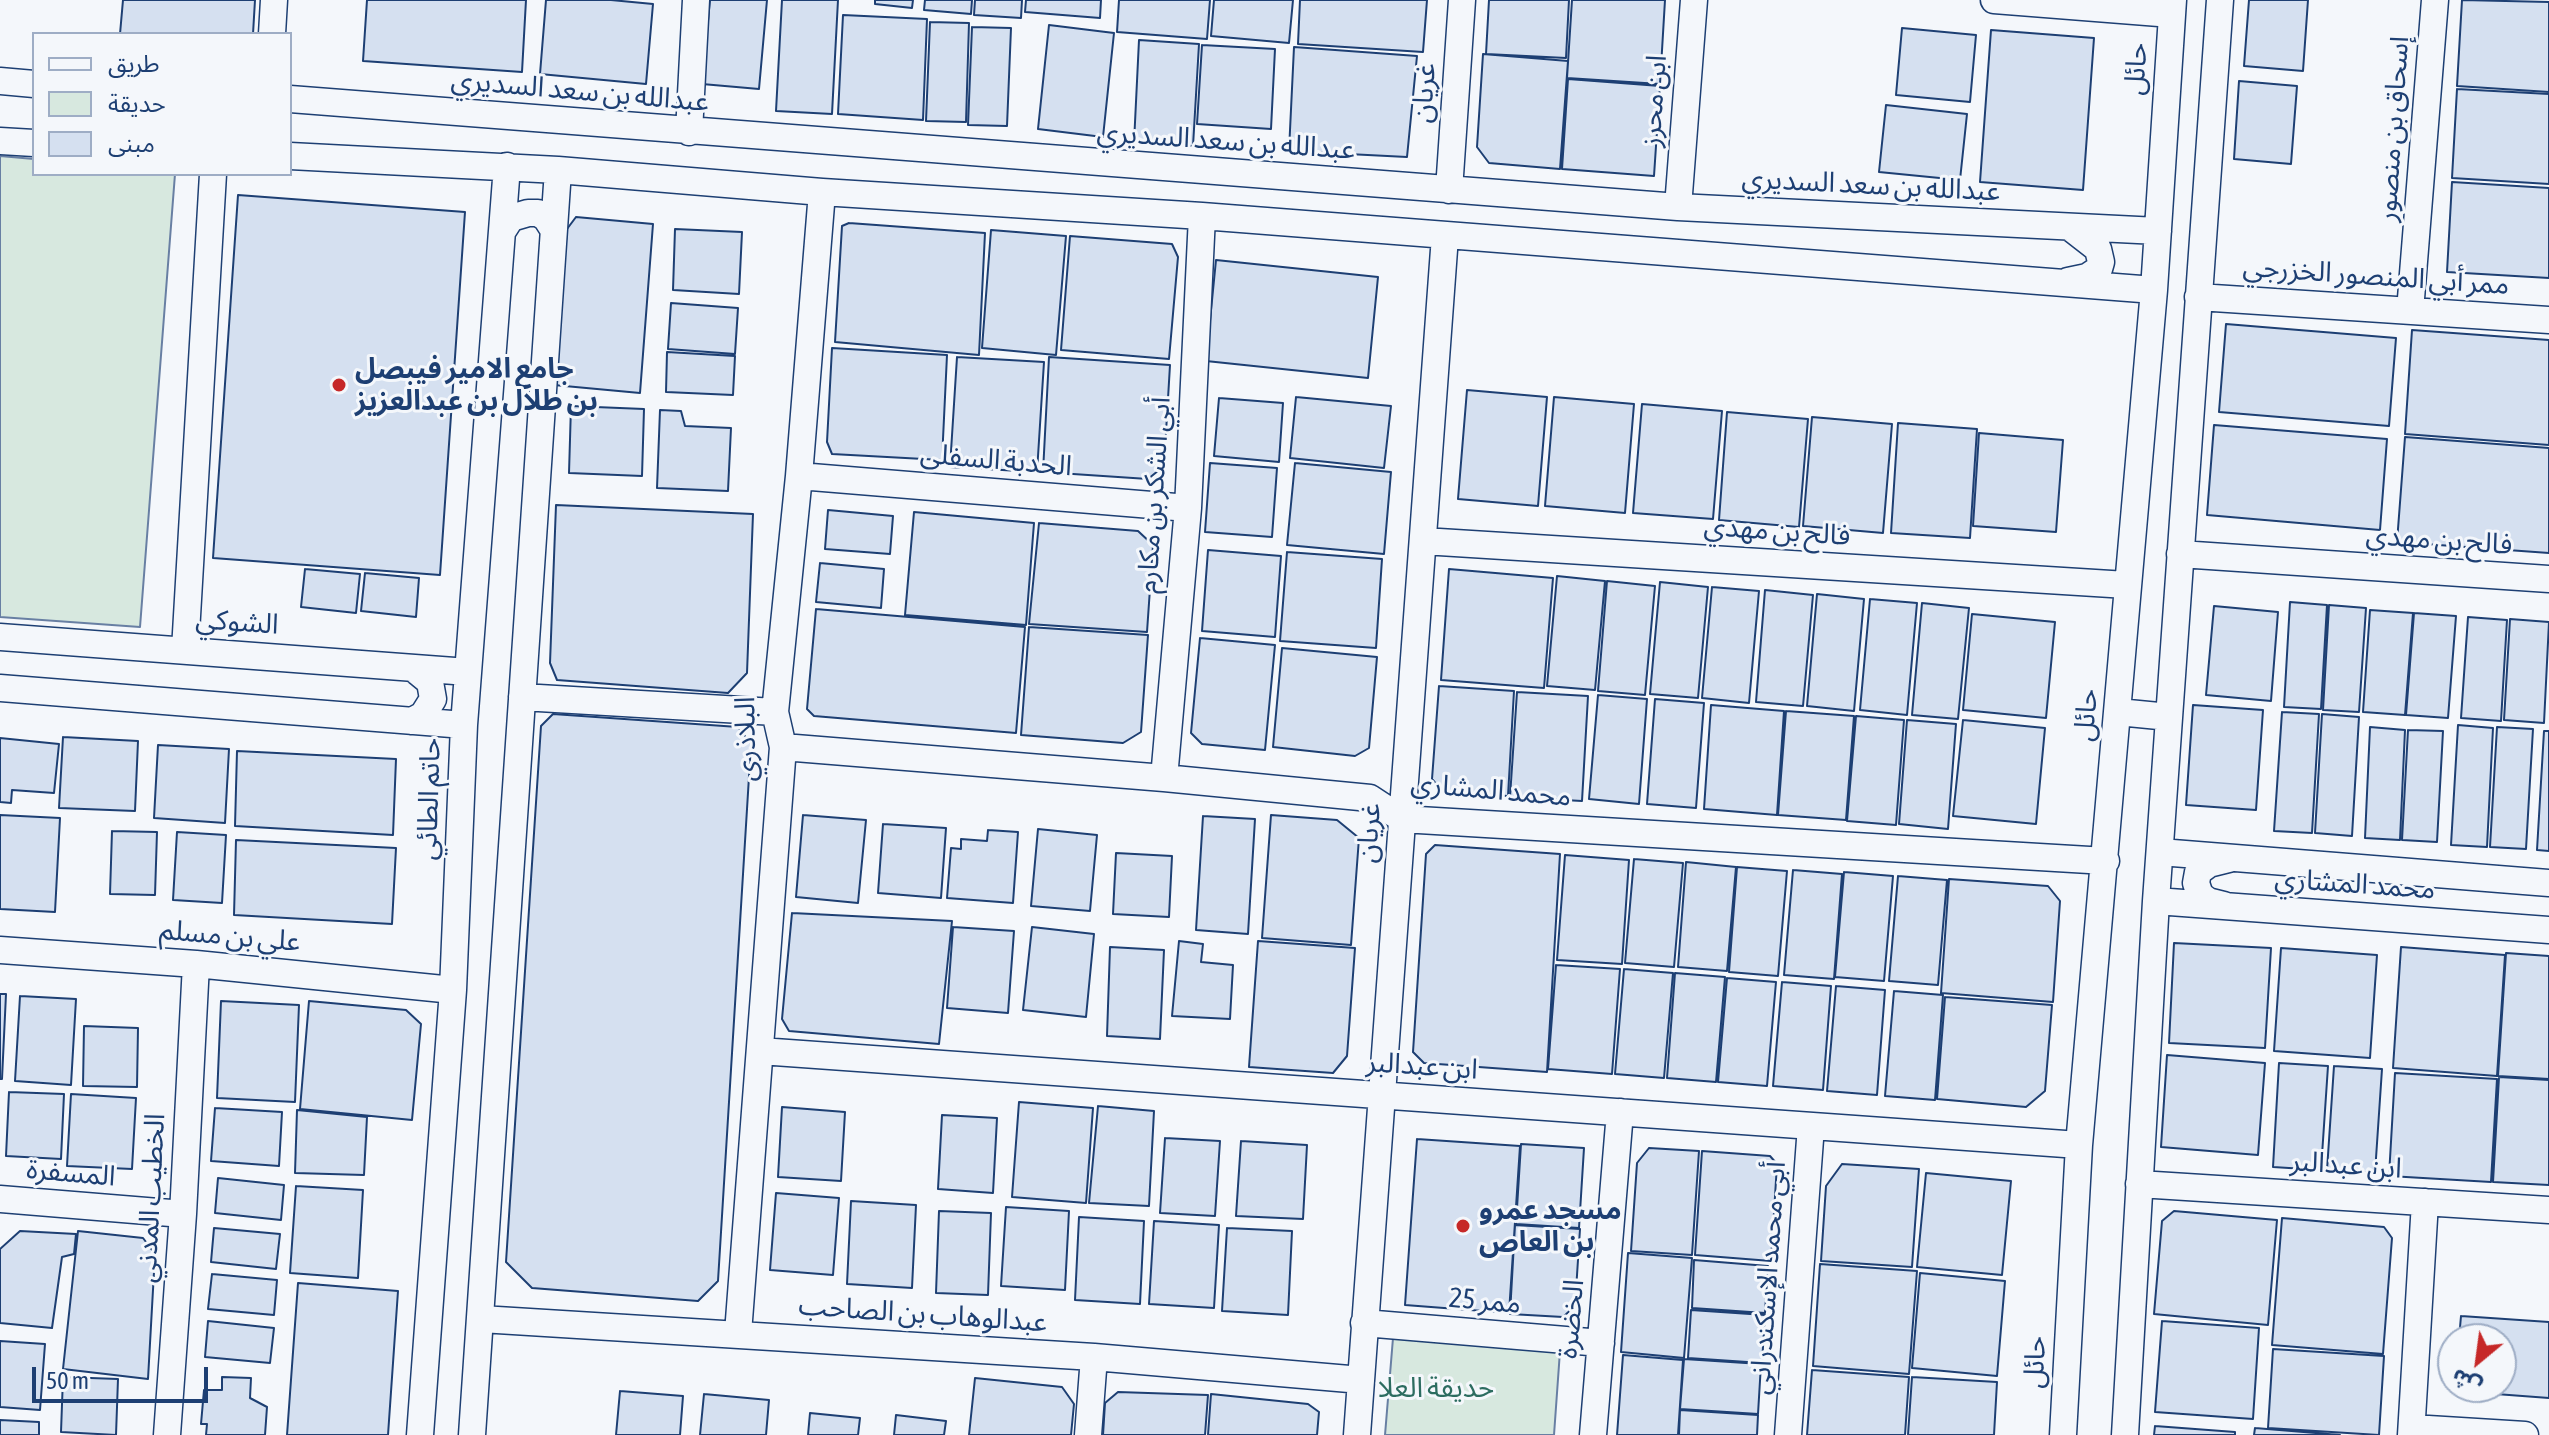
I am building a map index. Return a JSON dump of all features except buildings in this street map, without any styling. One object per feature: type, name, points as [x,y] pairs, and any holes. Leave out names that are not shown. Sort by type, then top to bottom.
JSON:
[{"type":"street","points":[[272,32],[274,0]]},
{"type":"street","points":[[689,132],[696,0]]},
{"type":"street","name":"غريان","points":[[1449,190],[1462,0]]},
{"type":"street","name":"ابن محرز","points":[[1678,207],[1694,0]]},
{"type":"street","points":[[1994,0],[2173,7]]},
{"type":"street","points":[[2125,1435],[2156,901],[2220,0]]},
{"type":"street","name":"إسحاق بن منصور","points":[[2410,311],[2435,0]]},
{"type":"street","name":"حائل","points":[[2063,1435],[2079,1145],[2154,290],[2173,7]]},
{"type":"street","name":"عبدالله بن سعد السديري","points":[[292,99],[1678,207],[2158,231]]},
{"type":"street","points":[[292,156],[507,166],[2154,290]]},
{"type":"street","name":"حاتم الطائي","points":[[420,1435],[453,990],[464,725],[507,166]]},
{"type":"street","points":[[472,1435],[558,170]]},
{"type":"street","points":[[185,650],[213,176]]},
{"type":"street","name":"البلاذري","points":[[738,1333],[783,747],[775,712],[799,476],[822,192]]},
{"type":"street","points":[[502,232],[511,218],[528,213],[538,213],[546,218],[553,229]]},
{"type":"street","name":"أبي الشكر بن مكارم","points":[[1164,778],[1188,508],[1202,216]]},
{"type":"street","points":[[2064,282],[2087,277],[2099,269],[2101,262],[2098,249],[2071,228]]},
{"type":"street","name":"غريان","points":[[1357,1435],[1445,236]]},
{"type":"street","name":"ممر أبي المنصور الخزرجي","points":[[2198,297],[2549,320]]},
{"type":"street","name":"الحدبة السفلى","points":[[799,476],[1188,508]]},
{"type":"street","name":"فالح بن مهدي","points":[[1423,541],[2127,585]]},
{"type":"street","name":"فالح بن مهدي","points":[[2180,554],[2549,579]]},
{"type":"street","name":"الشوكي","points":[[0,637],[468,672]]},
{"type":"street","points":[[412,721],[423,715],[433,699],[430,682],[413,668]]},
{"type":"street","points":[[0,688],[464,725]]},
{"type":"street","points":[[522,697],[775,712]]},
{"type":"street","points":[[2118,712],[2169,717]]},
{"type":"street","name":"محمد المشاري","points":[[783,747],[1370,798],[1402,819],[2106,861]]},
{"type":"street","name":"محمد المشاري","points":[[2160,852],[2549,883]]},
{"type":"street","points":[[2232,858],[2209,864],[2198,872],[2196,883],[2200,895],[2208,901],[2232,907]]},
{"type":"street","name":"محمد المشاري","points":[[2156,901],[2549,930]]},
{"type":"street","name":"علي بن مسلم","points":[[0,950],[196,964],[453,990]]},
{"type":"street","name":"الخطيب المدني","points":[[167,1435],[196,964]]},
{"type":"street","name":"ابن عبدالبر","points":[[760,1051],[2079,1145]]},
{"type":"street","name":"الخضرة","points":[[1593,1435],[1620,1112]]},
{"type":"street","name":"أبي محمد الإسكندراني","points":[[1788,1435],[1811,1126]]},
{"type":"street","name":"ابن عبدالبر","points":[[2139,1184],[2549,1210]]},
{"type":"street","name":"المسفرة","points":[[0,1199],[183,1214]]},
{"type":"street","points":[[2425,1202],[2411,1431],[2525,1435]]},
{"type":"street","name":"عبدالوهاب بن الصاحب","points":[[481,1319],[1094,1357],[1361,1380]]},
{"type":"street","name":"ممر 25","points":[[1364,1323],[1601,1343]]},
{"type":"street","points":[[1088,1435],[1094,1357]]},
{"type":"green space","points":[[0,156],[32,159],[32,176],[175,176],[140,627],[0,617]]},
{"type":"green space","name":"حديقة العلا","points":[[1393,1338],[1560,1351],[1554,1435],[1385,1435]]},
{"type":"place","name":"جامع الامير فيبصل بن طلال بن عبدالعزيز","points":[[339,385]]},
{"type":"place","name":"مسجد عمرو بن العاص","points":[[1463,1226]]}]
